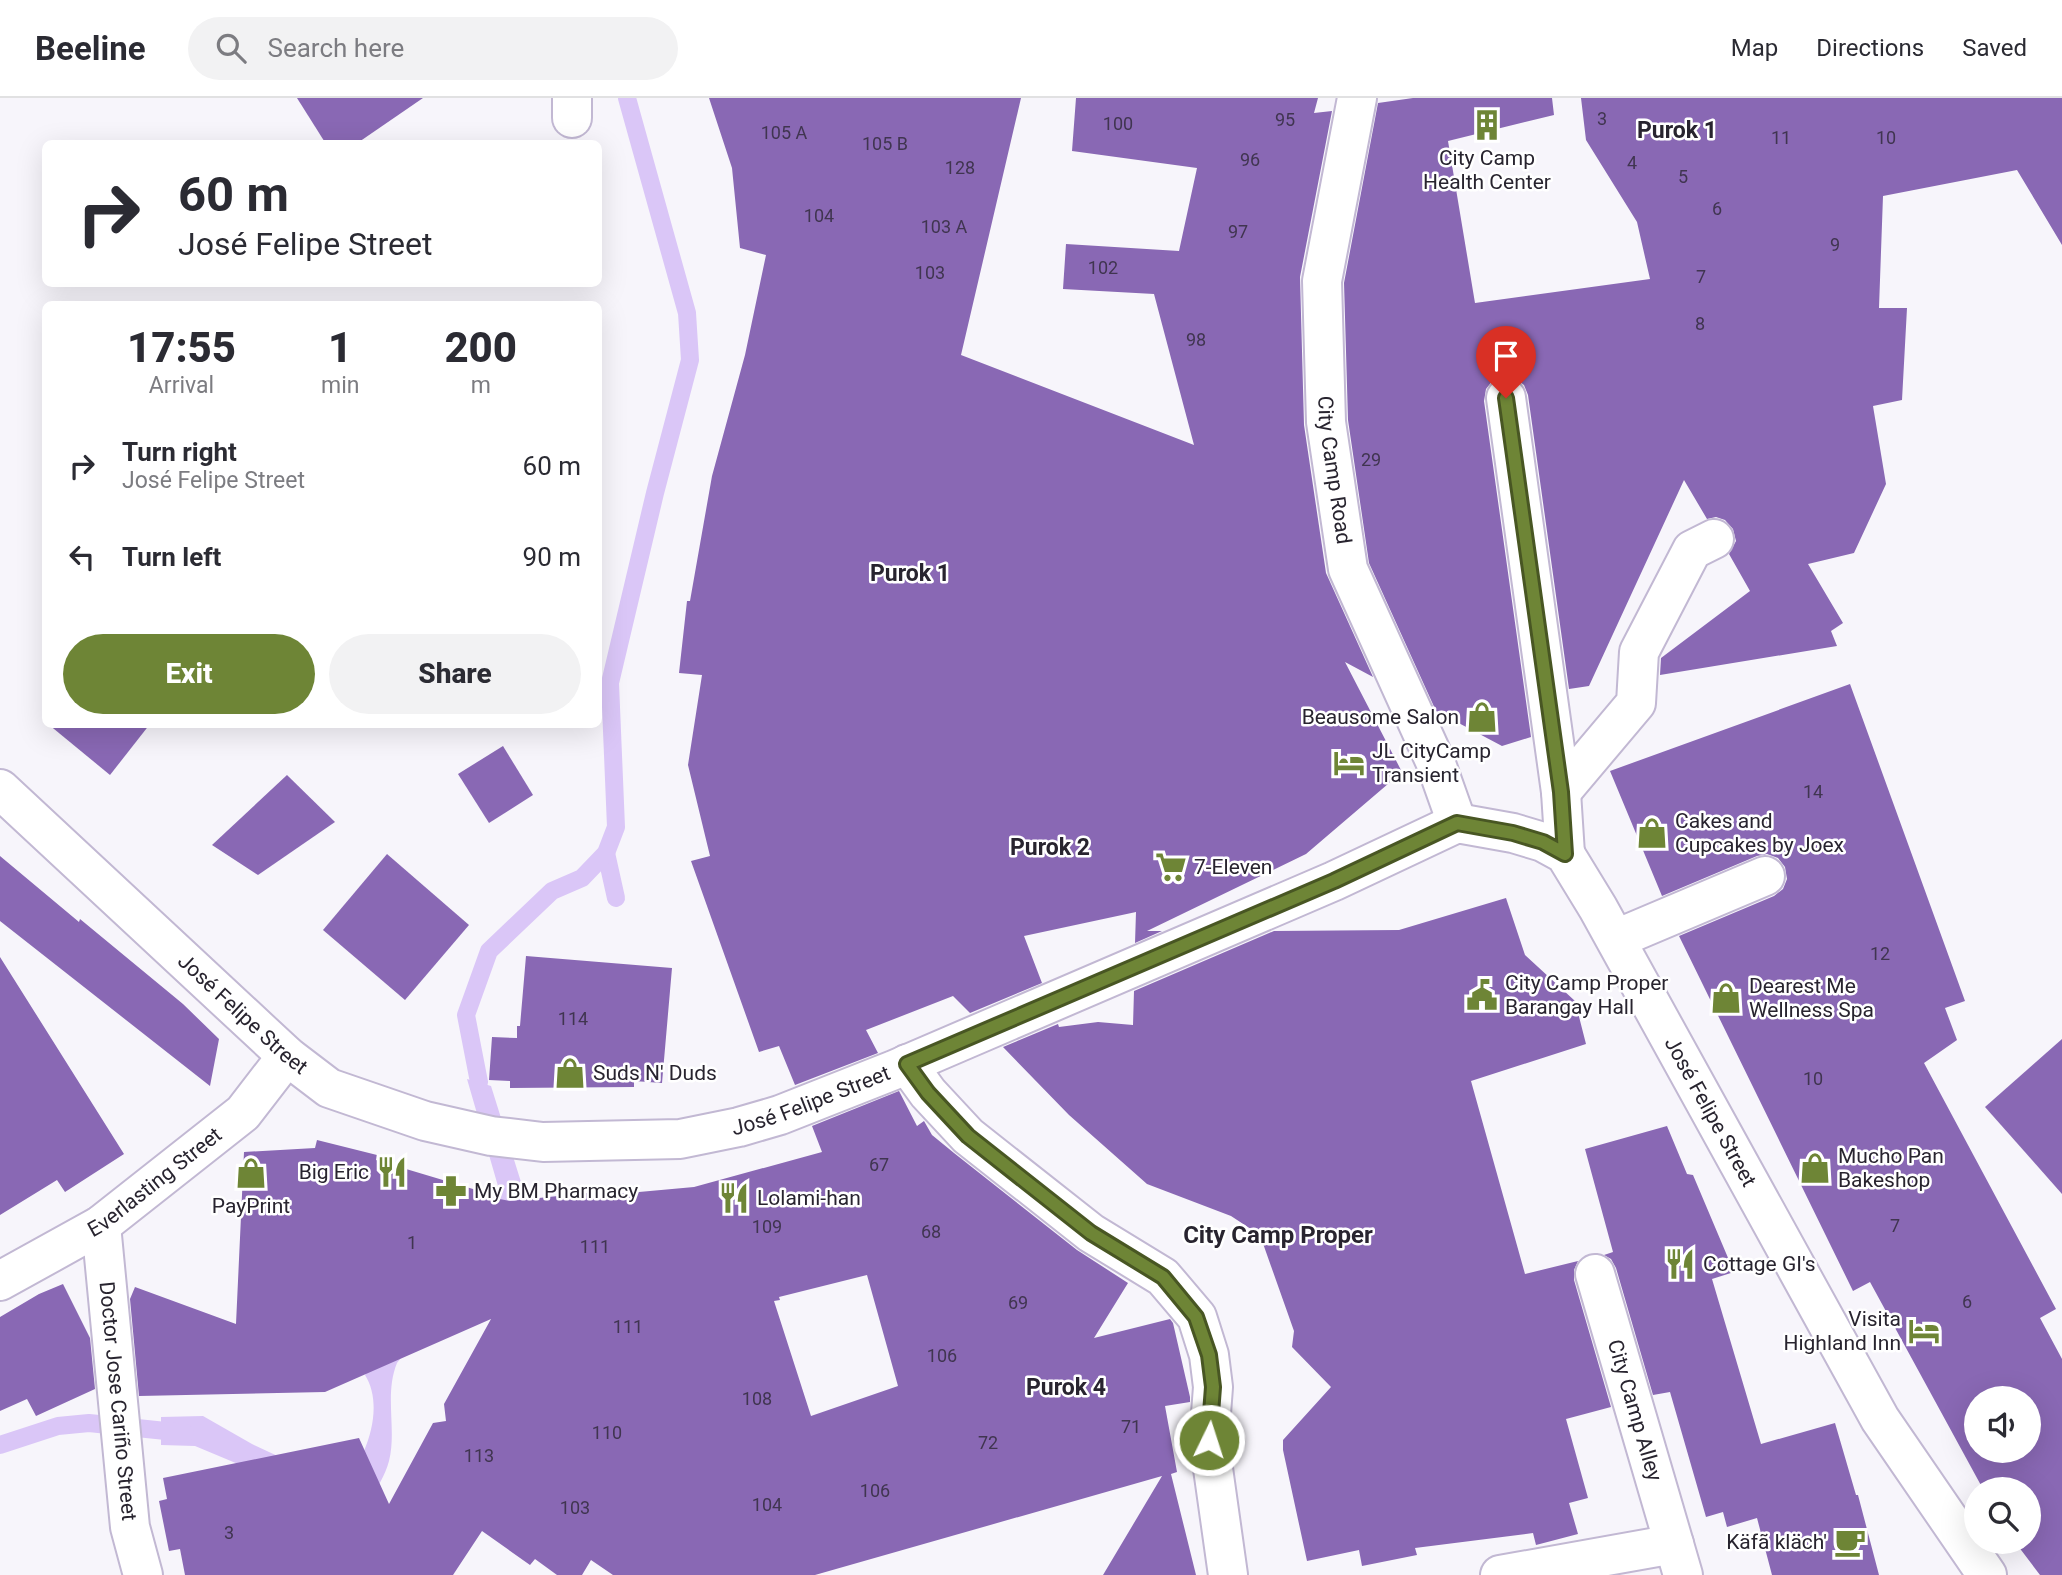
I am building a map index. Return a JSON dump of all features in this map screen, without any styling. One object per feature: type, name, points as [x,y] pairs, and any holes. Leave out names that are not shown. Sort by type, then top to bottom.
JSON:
[{"type":"street","name":"City Camp Road","points":[[1357,98],[1321,281],[1326,422],[1348,569],[1435,761],[1457,823]]},
{"type":"street","points":[[1506,398],[1561,792],[1565,854]]},
{"type":"street","points":[[1561,792],[1636,703],[1639,652],[1692,550],[1714,539]]},
{"type":"street","name":"José Felipe Street","points":[[0,789],[287,1056],[329,1088],[394,1111],[491,1136],[542,1142],[680,1139],[739,1127],[780,1115],[907,1064],[1334,881],[1457,823]]},
{"type":"street","points":[[1457,823],[1513,833],[1543,842],[1565,854]]},
{"type":"street","name":"José Felipe Street","points":[[1565,854],[1615,939],[1880,1419],[1987,1575]]},
{"type":"street","points":[[1615,939],[1765,876]]},
{"type":"street","name":"Everlasting Street","points":[[0,1281],[101,1225],[243,1113],[287,1056]]},
{"type":"street","points":[[907,1064],[928,1093],[968,1136],[1091,1233],[1163,1277],[1196,1317],[1209,1355],[1213,1387],[1209,1440],[1228,1575]]},
{"type":"street","name":"Doctor Jose Cariño Street","points":[[101,1225],[130,1527],[143,1575]]},
{"type":"street","name":"City Camp Alley","points":[[1500,1575],[1679,1560],[1595,1274]]},
{"type":"shaded area","points":[[467,1079],[491,1086],[526,1198],[397,1363],[391,1387],[392,1437],[389,1461],[369,1501],[281,1482],[195,1446],[161,1445],[161,1417],[203,1416],[284,1459],[364,1451],[374,1413],[372,1393],[365,1375],[500,1193]]},
{"type":"building","points":[[297,98],[423,98],[362,140],[323,140]]},
{"type":"building","points":[[709,98],[1021,98],[961,355],[1194,445],[1154,294],[1063,289],[1066,244],[1179,251],[1197,168],[1072,151],[1076,98],[1318,98],[1314,113],[1332,111],[1300,277],[1304,425],[1326,573],[1373,677],[1345,662],[1402,772],[1306,854],[1147,931],[1162,931],[1135,943],[1136,912],[1024,936],[1042,983],[970,1013],[953,996],[866,1030],[878,1053],[795,1085],[779,1046],[759,1052],[691,861],[710,856],[688,765],[702,675],[679,673],[687,601],[690,601],[712,476],[745,355],[766,255],[740,248],[732,168]]},
{"type":"building","points":[[1413,98],[1552,98],[1554,115],[1448,141],[1475,303],[1650,279],[1637,222],[1586,140],[1581,98],[2062,98],[2062,245],[2017,170],[1883,196],[1879,308],[1907,308],[1902,400],[1873,406],[1886,484],[1854,553],[1808,564],[1843,623],[1831,631],[1837,646],[1660,675],[1661,658],[1750,591],[1729,554],[1736,541],[1733,529],[1725,520],[1716,517],[1707,519],[1684,480],[1589,686],[1569,689],[1528,395],[1524,385],[1515,378],[1502,377],[1493,380],[1486,389],[1484,401],[1531,737],[1502,746],[1436,711],[1369,563],[1348,420],[1344,283],[1378,103]]},
{"type":"building","points":[[1850,684],[1965,1001],[1945,1008],[1957,1040],[1924,1063],[2056,1309],[2040,1318],[2062,1359],[2062,1575],[2040,1575],[2024,1554],[2041,1554],[2041,1477],[1976,1477],[1969,1463],[2041,1463],[2041,1386],[1964,1386],[1964,1454],[1870,1282],[1853,1291],[1679,936],[1774,896],[1783,889],[1787,879],[1785,867],[1778,858],[1767,854],[1757,856],[1662,896],[1610,771]]},
{"type":"building","points":[[53,728],[147,728],[110,775]]},
{"type":"building","points":[[503,746],[533,795],[489,823],[458,774]]},
{"type":"building","points":[[287,775],[335,822],[258,875],[212,845]]},
{"type":"building","points":[[387,854],[469,925],[405,1000],[323,930]]},
{"type":"building","points":[[0,856],[183,1004],[219,1039],[210,1086],[0,921]]},
{"type":"building","points":[[1506,898],[1525,955],[1575,1001],[1586,1044],[1471,1081],[1525,1274],[1578,1261],[1574,1280],[1611,1407],[1566,1419],[1588,1498],[1569,1503],[1578,1534],[1536,1545],[1533,1533],[1415,1548],[1417,1555],[1362,1566],[1359,1550],[1307,1561],[1283,1440],[1331,1387],[1292,1347],[1294,1331],[1260,1235],[1231,1216],[1147,1184],[1069,1115],[1003,1047],[1058,1024],[1059,1027],[1098,1022],[1133,1025],[1134,991],[1274,931],[1399,930]]},
{"type":"building","points":[[526,956],[672,968],[662,1083],[634,1081],[634,1087],[510,1088],[510,1081],[489,1080],[492,1037],[517,1038]]},
{"type":"building","points":[[0,957],[124,1154],[65,1192],[57,1180],[0,1215]]},
{"type":"building","points":[[2062,1039],[2062,1194],[1985,1107]]},
{"type":"building","points":[[899,1091],[917,1126],[924,1121],[932,1135],[954,1153],[1077,1250],[1128,1283],[1094,1338],[1170,1319],[1190,1397],[1190,1402],[1165,1406],[1177,1472],[1171,1474],[1196,1575],[1103,1575],[1162,1476],[815,1575],[613,1575],[591,1560],[582,1575],[557,1575],[535,1559],[530,1565],[482,1531],[453,1575],[185,1575],[180,1549],[169,1551],[159,1501],[167,1499],[163,1478],[359,1438],[389,1504],[433,1423],[446,1421],[444,1404],[491,1319],[325,1392],[139,1396],[130,1299],[135,1287],[236,1324],[244,1152],[315,1148],[317,1140],[377,1155],[376,1160],[483,1192],[489,1197],[510,1201],[616,1190],[617,1194],[694,1187],[822,1152],[812,1126]],"holes":[[[867,1275],[898,1386],[811,1416],[774,1301],[780,1300],[779,1297]]]},
{"type":"building","points":[[1667,1126],[1687,1174],[1693,1175],[1734,1272],[1712,1279],[1761,1444],[1835,1423],[1879,1575],[1772,1575],[1757,1518],[1727,1527],[1723,1512],[1706,1517],[1670,1392],[1653,1395],[1616,1268],[1611,1259],[1604,1255],[1613,1252],[1585,1149]]},
{"type":"building","points":[[63,1284],[90,1338],[95,1389],[36,1416],[27,1399],[0,1411],[0,1317],[39,1294]]},
{"type":"waterway","points":[[479,1082],[466,1015],[489,951],[552,891],[582,878],[606,853],[616,827],[610,683],[690,360],[687,313],[627,98]]},
{"type":"waterway","points":[[606,853],[616,898]]},
{"type":"waterway","points":[[0,1445],[58,1426],[89,1423],[185,1433]]},
{"type":"place","name":"City Camp Health Center","points":[[1487,125]]},
{"type":"place","name":"Beausome Salon","points":[[1482,717]]},
{"type":"place","name":"JL CityCamp Transient","points":[[1349,763]]},
{"type":"place","name":"Cakes and Cupcakes by Joex","points":[[1652,833]]},
{"type":"place","name":"7-Eleven","points":[[1171,867]]},
{"type":"place","name":"City Camp Proper Barangay Hall","points":[[1482,995]]},
{"type":"place","name":"Dearest Me Wellness Spa","points":[[1726,998]]},
{"type":"place","name":"Suds N' Duds","points":[[570,1073]]},
{"type":"place","name":"Mucho Pan Bakeshop","points":[[1815,1168]]},
{"type":"place","name":"Big Eric","points":[[392,1172]]},
{"type":"place","name":"PayPrint","points":[[251,1173]]},
{"type":"place","name":"My BM Pharmacy","points":[[451,1191]]},
{"type":"place","name":"Lolami-han","points":[[734,1198]]},
{"type":"place","name":"Cottage GI's","points":[[1680,1264]]},
{"type":"place","name":"Visita Highland Inn","points":[[1924,1331]]},
{"type":"place","name":"Käfã kläch'","points":[[1850,1542]]},
{"type":"district","name":"Purok 1","points":[[1677,130]]},
{"type":"district","name":"Purok 1","points":[[910,573]]},
{"type":"district","name":"Purok 2","points":[[1050,847]]},
{"type":"district","name":"City Camp Proper","points":[[1278,1235]]},
{"type":"district","name":"Purok 4","points":[[1066,1387]]},
{"type":"route","points":[[1209,1440],[1213,1387],[1209,1355],[1196,1317],[1163,1277],[1091,1233],[968,1136],[928,1093],[907,1064],[1334,881],[1457,823],[1513,833],[1543,842],[1565,854],[1561,792],[1506,398]]}]
